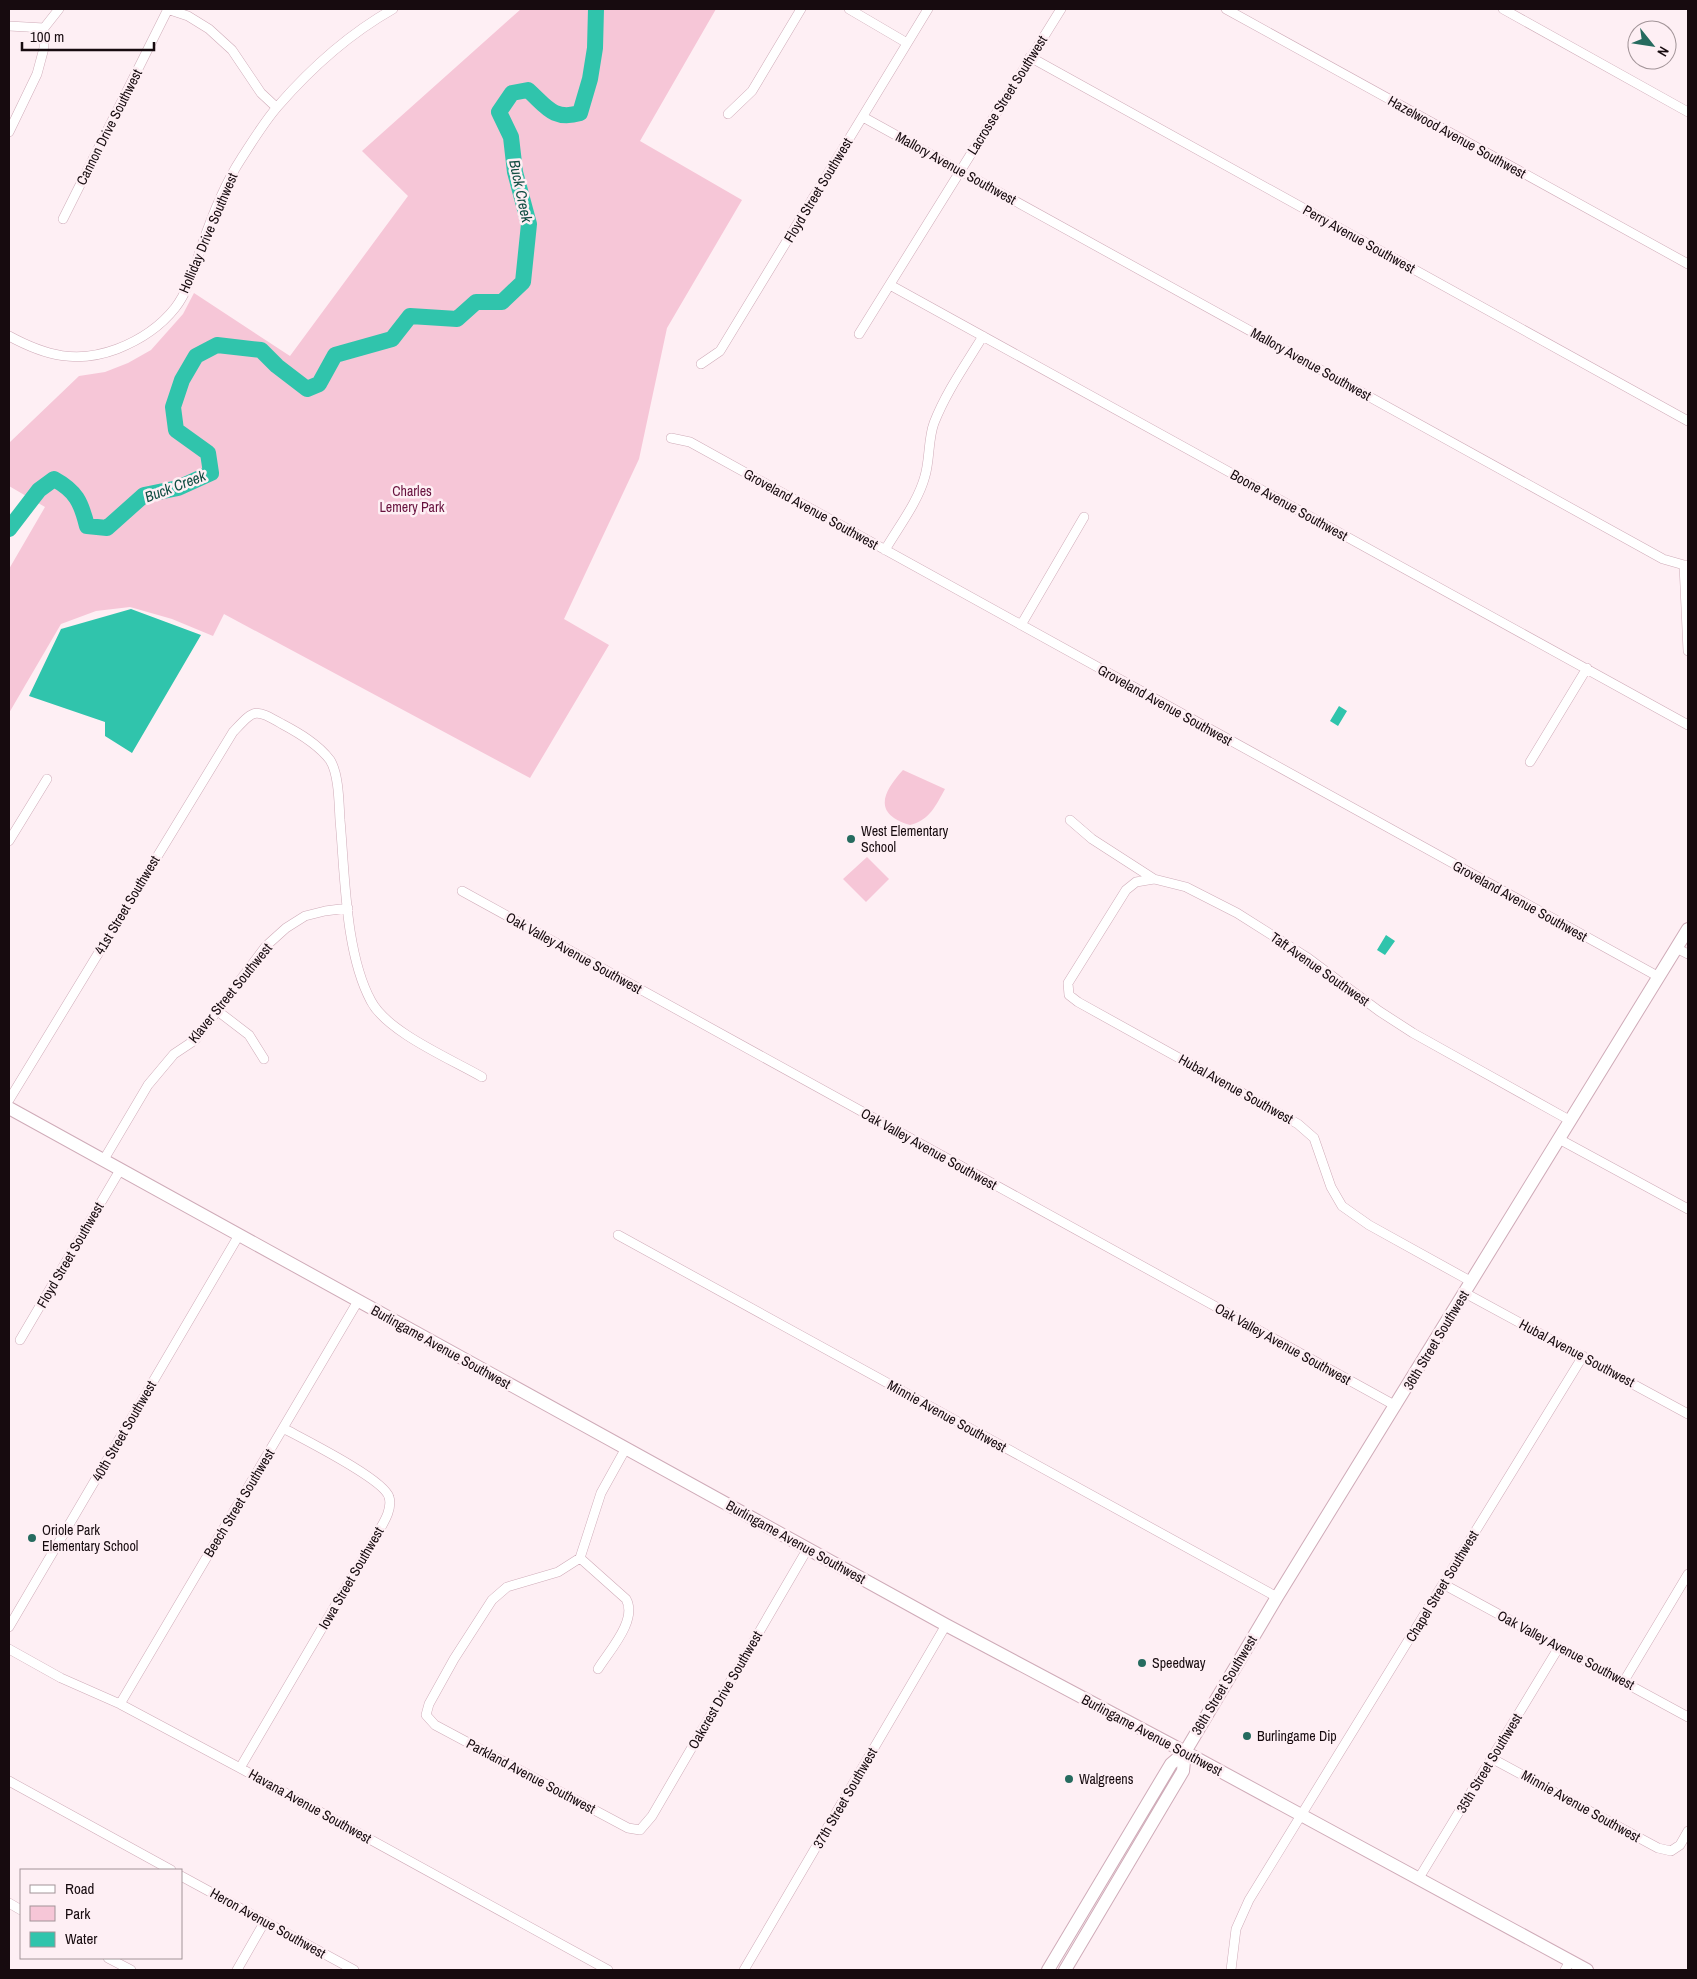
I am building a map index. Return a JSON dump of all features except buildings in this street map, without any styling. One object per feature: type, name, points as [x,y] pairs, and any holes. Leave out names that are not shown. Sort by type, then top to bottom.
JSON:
[{"type":"street","points":[[9,132],[37,74],[44,48],[44,28],[59,9]]},
{"type":"street","points":[[168,9],[188,16],[208,29],[232,50],[261,93],[276,107]]},
{"type":"street","name":"Cannon Drive Southwest","points":[[63,219],[168,9]]},
{"type":"street","name":"Holliday Drive Southwest","points":[[9,336],[39,350],[56,355],[74,357],[99,356],[136,342],[157,326],[176,306],[193,275],[210,224],[229,181],[240,160],[276,107],[332,50],[393,9]]},
{"type":"street","points":[[728,114],[752,91],[801,9]]},
{"type":"street","points":[[849,9],[907,43]]},
{"type":"street","name":"Floyd Street Southwest","points":[[702,364],[720,351],[928,9]]},
{"type":"street","name":"Lacrosse Street Southwest","points":[[859,334],[1030,56],[1061,9]]},
{"type":"street","name":"Hazelwood Avenue Southwest","points":[[1226,9],[1688,264]]},
{"type":"street","points":[[1503,9],[1688,112]]},
{"type":"street","points":[[9,26],[44,28]]},
{"type":"street","name":"Perry Avenue Southwest","points":[[1030,56],[1688,421]]},
{"type":"street","name":"Mallory Avenue Southwest","points":[[863,117],[1663,559],[1686,565],[1688,651]]},
{"type":"street","name":"Boone Avenue Southwest","points":[[890,285],[1688,725]]},
{"type":"street","points":[[885,550],[925,479],[933,426],[940,408],[983,336]]},
{"type":"street","name":"Groveland Avenue Southwest","points":[[671,438],[690,442],[1659,977]]},
{"type":"street","points":[[1021,625],[1084,517]]},
{"type":"street","points":[[1530,762],[1587,668]]},
{"type":"street","name":"41st Street Southwest","points":[[9,1100],[233,732],[251,714],[262,712],[305,737],[331,761],[337,784],[348,908]]},
{"type":"street","points":[[9,841],[47,779]]},
{"type":"street","name":"Taft Avenue Southwest","points":[[1070,820],[1092,839],[1154,879],[1186,887],[1237,914],[1302,953],[1413,1033],[1571,1121]]},
{"type":"street","name":"Hubal Avenue Southwest","points":[[1154,879],[1136,882],[1126,890],[1068,983],[1069,994],[1078,1002],[1298,1124],[1314,1138],[1331,1187],[1342,1206],[1369,1225],[1583,1356],[1688,1414]]},
{"type":"street","name":"Oak Valley Avenue Southwest","points":[[462,891],[1396,1406]]},
{"type":"street","points":[[348,908],[356,964],[372,1004],[401,1031],[482,1077]]},
{"type":"street","name":"Klaver Street Southwest","points":[[103,1161],[148,1084],[174,1054],[195,1040],[219,1012],[266,946],[286,928],[305,916],[348,908]]},
{"type":"street","name":"36th Street Southwest","points":[[1048,1970],[1171,1764],[1185,1752],[1277,1597],[1688,928]]},
{"type":"street","points":[[1676,948],[1688,954]]},
{"type":"street","points":[[219,1012],[249,1035],[264,1059]]},
{"type":"street","name":"Burlingame Avenue Southwest","points":[[9,1108],[946,1625],[1419,1878],[1568,1966],[1587,1970]]},
{"type":"street","points":[[1560,1139],[1688,1209]]},
{"type":"street","name":"Floyd Street Southwest","points":[[20,1340],[120,1170]]},
{"type":"street","name":"40th Street Southwest","points":[[9,1628],[239,1235]]},
{"type":"street","name":"Minnie Avenue Southwest","points":[[618,1235],[1277,1597]]},
{"type":"street","name":"Beech Street Southwest","points":[[120,1704],[358,1301]]},
{"type":"street","name":"Chapel Street Southwest","points":[[1231,1970],[1233,1944],[1241,1916],[1266,1870],[1583,1356]]},
{"type":"street","name":"Iowa Street Southwest","points":[[240,1768],[376,1536],[390,1506],[389,1495],[372,1478],[283,1428]]},
{"type":"street","points":[[598,1669],[627,1623],[630,1611],[626,1599],[580,1558],[602,1493],[626,1448]]},
{"type":"street","name":"Oakcrest Drive Southwest","points":[[640,1830],[652,1816],[808,1548]]},
{"type":"street","name":"Parkland Avenue Southwest","points":[[580,1558],[558,1572],[507,1587],[492,1600],[428,1704],[426,1715],[435,1725],[628,1828],[640,1830]]},
{"type":"street","points":[[1624,1681],[1688,1574]]},
{"type":"street","name":"Oak Valley Avenue Southwest","points":[[1443,1584],[1688,1717]]},
{"type":"street","name":"37th Street Southwest","points":[[744,1970],[946,1625]]},
{"type":"street","name":"35th Street Southwest","points":[[1419,1878],[1559,1647]]},
{"type":"street","name":"Havana Avenue Southwest","points":[[9,1649],[61,1678],[120,1704],[240,1768],[608,1970]]},
{"type":"street","name":"36th Street Southwest","points":[[1065,1970],[1183,1771],[1185,1752]]},
{"type":"street","name":"Minnie Avenue Southwest","points":[[1491,1758],[1658,1848],[1671,1851],[1680,1845],[1688,1832]]},
{"type":"street","points":[[9,1781],[169,1869]]},
{"type":"street","points":[[1107,1898],[1119,1863],[1117,1854]]},
{"type":"street","name":"Heron Avenue Southwest","points":[[182,1877],[354,1970]]},
{"type":"street","points":[[9,1903],[20,1909]]},
{"type":"street","points":[[237,1970],[265,1921]]},
{"type":"street","points":[[110,1959],[131,1970]]},
{"type":"green space","name":"Charles Lemery Park","points":[[521,9],[716,9],[640,141],[742,200],[667,328],[639,459],[564,619],[609,645],[530,778],[224,614],[213,636],[172,619],[130,607],[96,611],[61,624],[9,713],[9,569],[45,507],[9,486],[9,443],[79,376],[105,372],[128,363],[151,350],[183,314],[194,293],[290,356],[408,196],[362,151]]},
{"type":"green space","points":[[903,770],[945,789],[927,816],[923,820],[910,825],[890,815],[886,809],[885,802],[890,787]]},
{"type":"green space","points":[[867,857],[889,879],[866,902],[843,879]]},
{"type":"water","points":[[131,609],[201,635],[132,753],[105,736],[105,722],[29,696],[61,629]]},
{"type":"water","points":[[1339,706],[1347,711],[1338,726],[1330,721]]},
{"type":"water","points":[[1386,935],[1395,941],[1385,955],[1377,950]]},
{"type":"waterway","name":"Buck Creek","points":[[9,529],[39,490],[54,479],[73,493],[80,504],[87,526],[107,528],[144,495],[178,488],[211,473],[208,453],[176,430],[173,407],[182,380],[196,356],[217,345],[261,350],[277,366],[307,389],[319,384],[335,355],[392,339],[410,316],[457,319],[476,302],[502,302],[523,282],[529,224],[515,172],[511,137],[499,112],[512,93],[528,90],[545,106],[556,113],[563,115],[580,113],[590,79],[595,48],[596,9]]},
{"type":"place","name":"West Elementary School","points":[[851,839]]},
{"type":"place","name":"Oriole Park Elementary School","points":[[32,1538]]},
{"type":"place","name":"Speedway","points":[[1142,1663]]},
{"type":"place","name":"Burlingame Dip","points":[[1247,1736]]},
{"type":"place","name":"Walgreens","points":[[1069,1779]]}]
